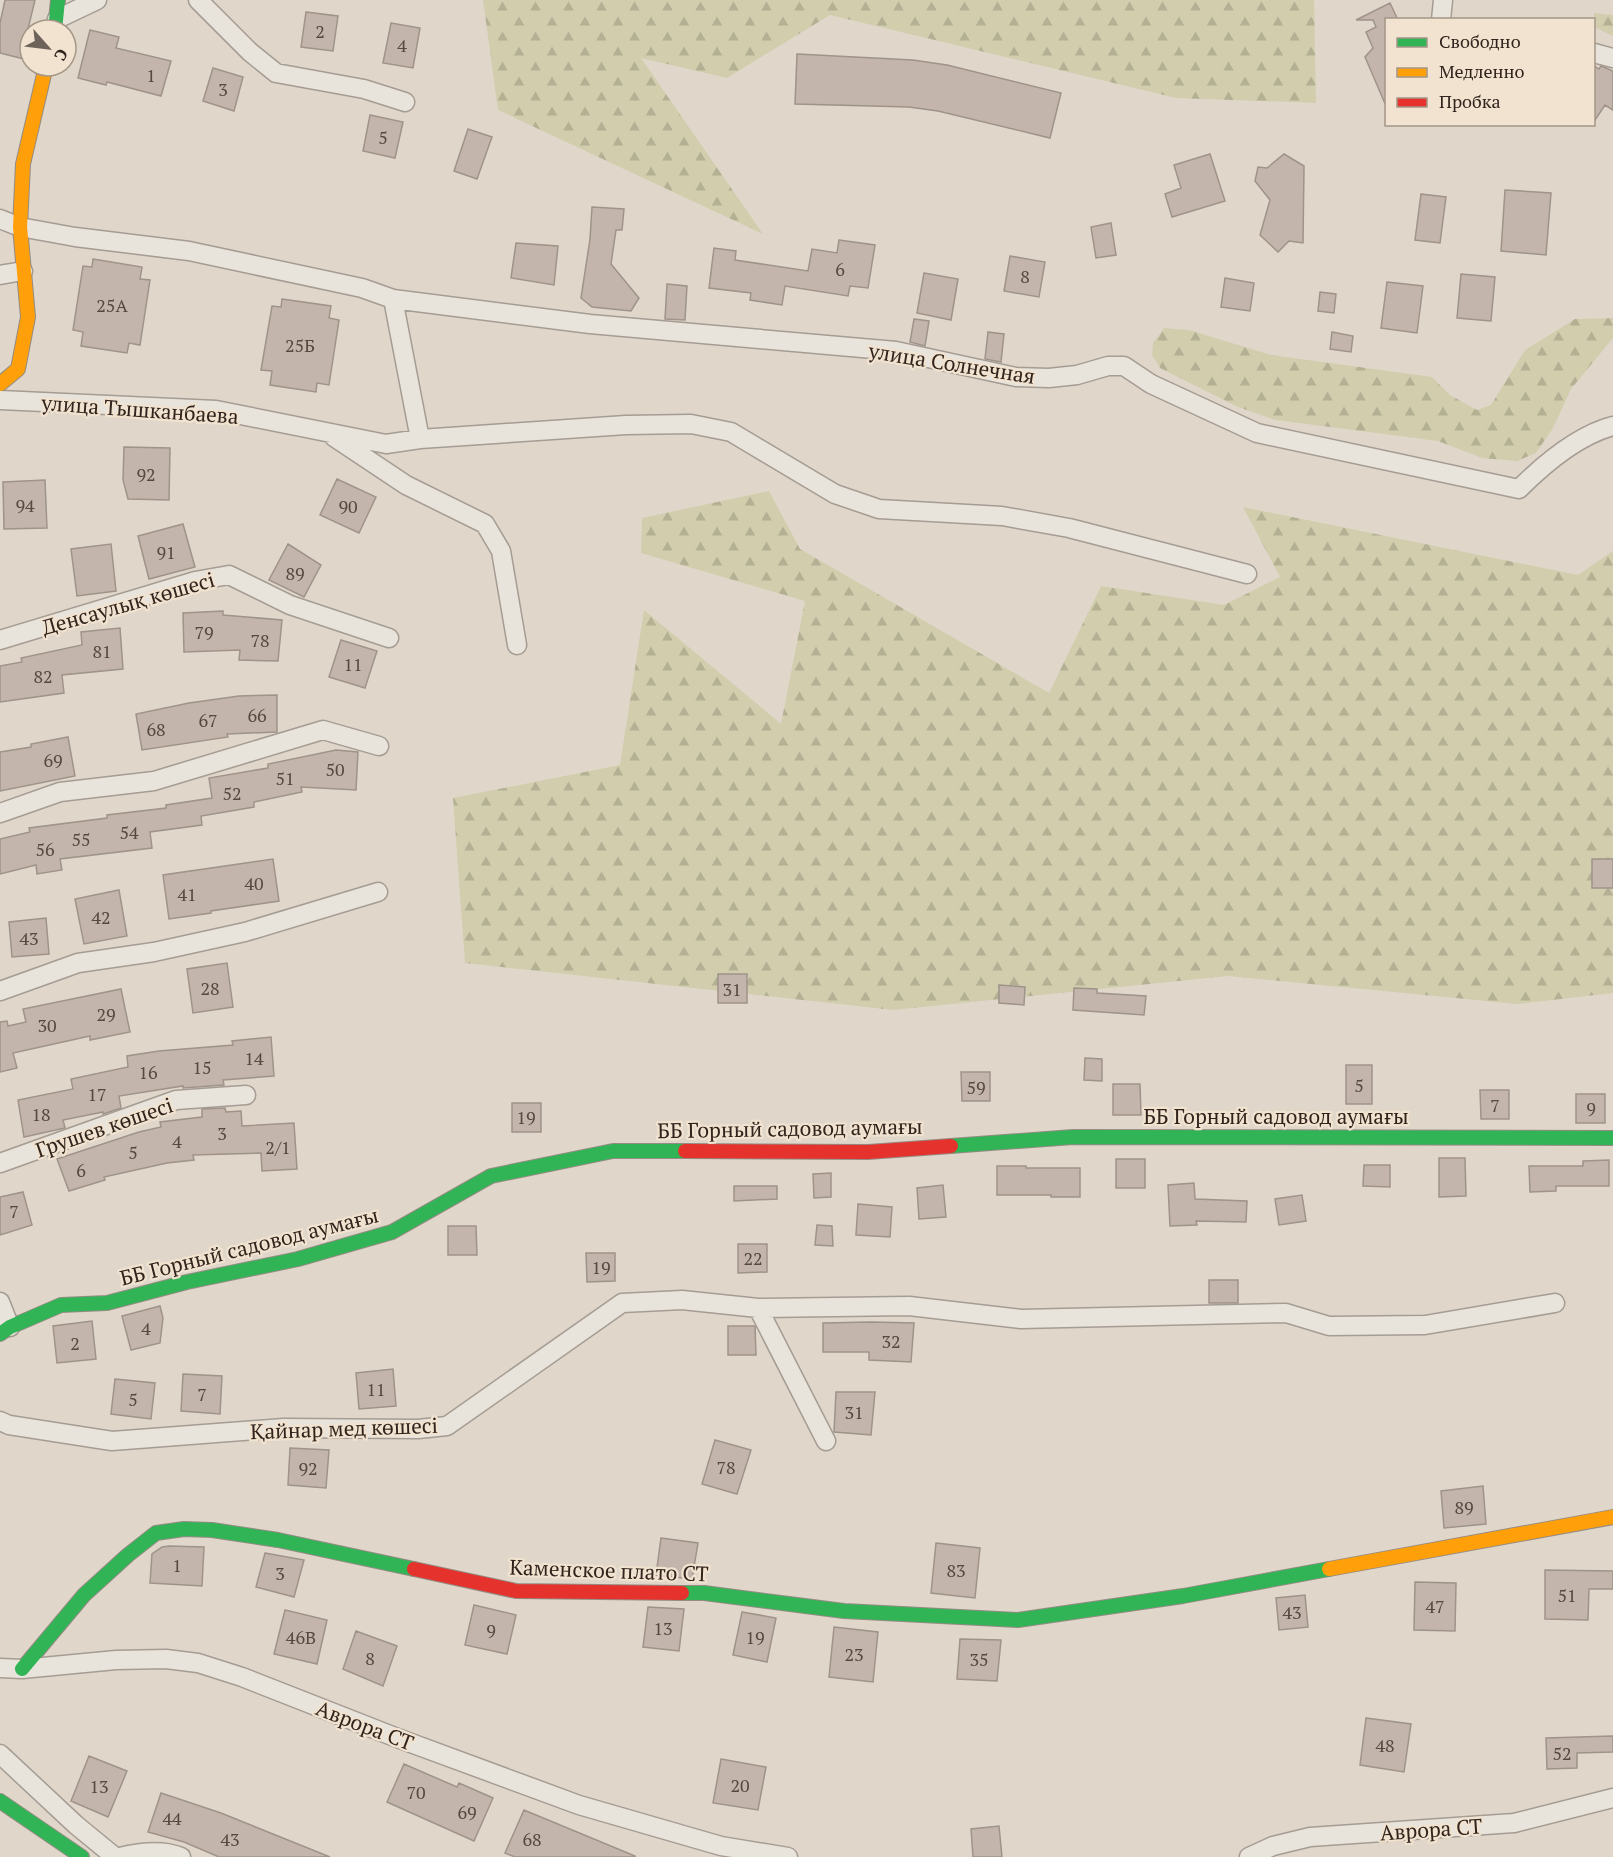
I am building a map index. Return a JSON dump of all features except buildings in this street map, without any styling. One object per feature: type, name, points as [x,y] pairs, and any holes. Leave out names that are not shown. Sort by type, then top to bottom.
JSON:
[{"type":"street","points":[[56,18],[58,0]]},
{"type":"street","points":[[66,18],[98,0]]},
{"type":"street","points":[[198,0],[250,52],[276,73],[364,89],[405,102]]},
{"type":"street","points":[[1442,18],[1443,0]]},
{"type":"street","points":[[1595,54],[1613,58]]},
{"type":"street","points":[[0,384],[18,369],[28,317],[20,227],[23,164],[43,78]]},
{"type":"street","points":[[0,219],[20,227],[75,237],[189,251],[362,288],[393,299],[420,439]]},
{"type":"street","points":[[0,275],[23,271]]},
{"type":"street","name":"улица Солнечная","points":[[393,299],[590,324],[896,351],[1016,377],[1049,378],[1077,375],[1108,366],[1124,366],[1150,384],[1257,433],[1519,489],[1542,466],[1598,430],[1613,426]]},
{"type":"street","name":"улица Тышканбаева","points":[[0,400],[216,410],[386,444],[420,439],[626,425],[691,424],[731,432],[835,494],[879,509],[1002,516],[1069,528],[1247,574]]},
{"type":"street","points":[[328,432],[406,486],[485,524],[501,551],[517,645]]},
{"type":"street","name":"Денсаулық көшесі","points":[[0,640],[195,581],[229,575],[290,605],[389,638]]},
{"type":"street","points":[[0,813],[60,792],[154,782],[323,730],[379,746]]},
{"type":"street","points":[[0,991],[78,963],[154,952],[245,932],[378,892]]},
{"type":"street","name":"Грушев көшесі","points":[[0,1163],[176,1100],[246,1095]]},
{"type":"street","name":"ББ Горный садовод аумағы","points":[[5,1331],[61,1305],[107,1303],[187,1282],[298,1259],[392,1232],[491,1176],[613,1151],[868,1152],[1073,1137],[1613,1138]]},
{"type":"street","name":"Қайнар мед көшесі","points":[[0,1420],[9,1425],[112,1440],[284,1428],[418,1429],[447,1426],[622,1303],[682,1300],[758,1308],[909,1306],[1021,1319],[1286,1313],[1329,1326],[1425,1324],[1555,1303]]},
{"type":"street","points":[[0,1302],[5,1331]]},
{"type":"street","points":[[758,1308],[826,1441]]},
{"type":"street","name":"Каменское плато СТ","points":[[22,1669],[84,1595],[128,1555],[156,1533],[184,1529],[212,1530],[278,1540],[516,1591],[704,1593],[844,1611],[1018,1620],[1183,1596],[1613,1517]]},
{"type":"street","name":"Аврора СТ","points":[[0,1668],[22,1669],[116,1659],[166,1659],[198,1663],[242,1677],[400,1739],[579,1805],[725,1851],[788,1857]]},
{"type":"street","points":[[0,1754],[76,1825],[115,1857]]},
{"type":"street","name":"Аврора СТ","points":[[1249,1857],[1273,1846],[1310,1837],[1514,1823],[1613,1798]]},
{"type":"street","points":[[0,1801],[82,1857]]},
{"type":"street","points":[[120,1857],[141,1852],[171,1853],[181,1857]]},
{"type":"green space","points":[[483,0],[1314,0],[1316,103],[1176,98],[830,15],[727,78],[641,58],[763,234],[498,110]]},
{"type":"green space","points":[[1594,13],[1613,15],[1613,36],[1595,27]]},
{"type":"green space","points":[[1613,318],[1613,338],[1571,389],[1553,428],[1536,453],[1517,461],[1482,458],[1438,441],[1276,420],[1238,407],[1160,368],[1152,355],[1153,343],[1164,328],[1189,330],[1271,355],[1432,377],[1450,395],[1477,410],[1491,405],[1525,350],[1575,319]]},
{"type":"green space","points":[[769,491],[800,549],[1049,693],[1101,586],[1224,605],[1280,577],[1243,507],[1578,575],[1613,551],[1613,993],[1517,1004],[1228,976],[893,1010],[465,963],[453,798],[620,765],[644,610],[781,724],[805,601],[641,553],[642,518]]},
{"type":"traffic: fast","points":[[56,18],[58,0]]},
{"type":"traffic: fast","points":[[951,1146],[1073,1137],[1613,1138]]},
{"type":"traffic: fast","points":[[0,1334],[10,1327],[61,1305],[107,1303],[187,1282],[298,1259],[392,1232],[491,1176],[613,1151],[685,1151]]},
{"type":"traffic: fast","points":[[22,1669],[84,1595],[156,1533],[184,1529],[212,1530],[278,1540],[414,1569]]},
{"type":"traffic: fast","points":[[682,1593],[704,1593],[844,1611],[1018,1620],[1183,1596],[1329,1569]]},
{"type":"traffic: fast","points":[[0,1801],[82,1857]]},
{"type":"traffic: slow","points":[[0,384],[18,369],[28,317],[20,227],[23,164],[43,78]]},
{"type":"traffic: slow","points":[[1329,1569],[1613,1517]]},
{"type":"traffic: jam","points":[[685,1151],[868,1152],[951,1146]]},
{"type":"traffic: jam","points":[[414,1569],[516,1591],[682,1593]]}]
